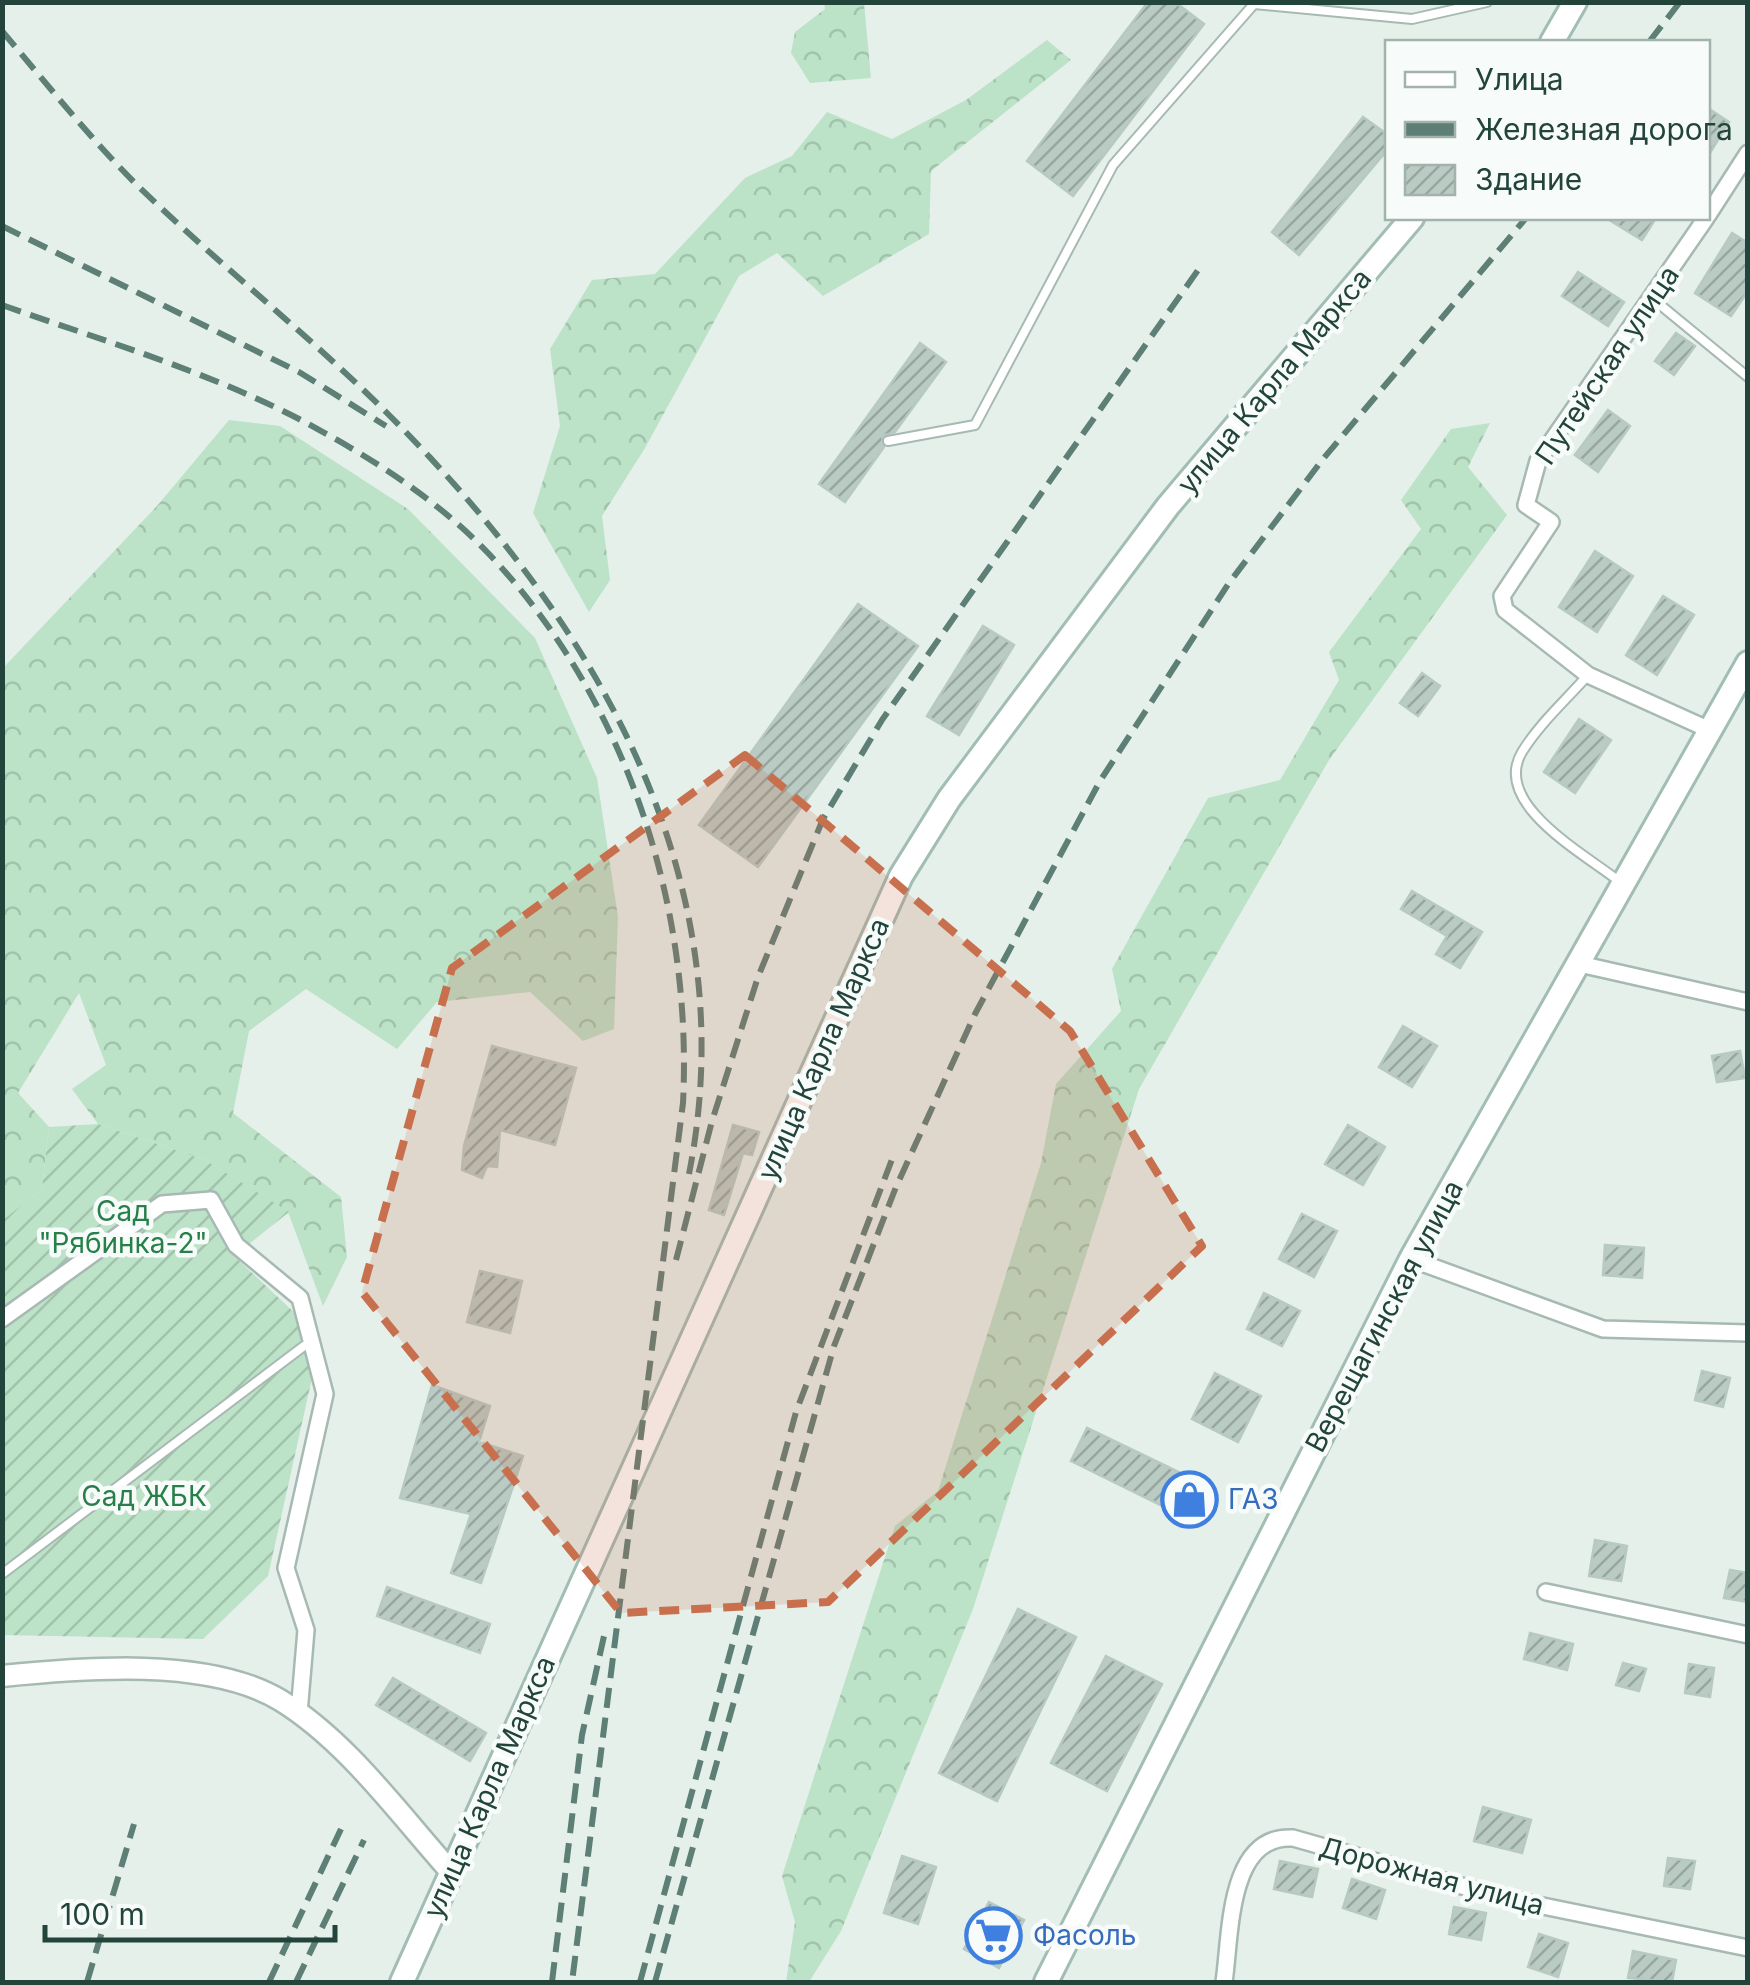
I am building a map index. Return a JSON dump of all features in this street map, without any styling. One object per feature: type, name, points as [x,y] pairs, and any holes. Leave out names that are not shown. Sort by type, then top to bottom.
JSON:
[{"type":"main road","points":[[1553,40],[1575,2]]},
{"type":"main road","name":"улица Карла Маркса","points":[[402,1982],[886,905],[922,841],[1168,506],[1410,220]]},
{"type":"main road","name":"Верещагинская улица","points":[[1046,1982],[1411,1260],[1575,963],[1748,663]]},
{"type":"street","name":"Путейская улица","points":[[1710,211],[1748,153]]},
{"type":"street","name":"Путейская улица","points":[[1704,220],[1538,461],[1526,505],[1551,522],[1502,596],[1505,610],[1588,675],[1712,731]]},
{"type":"street","points":[[1575,963],[1748,1002]]},
{"type":"street","points":[[2,1319],[162,1204],[211,1200],[236,1245],[300,1298],[326,1394],[286,1568],[306,1630],[299,1713]]},
{"type":"street","points":[[1411,1260],[1603,1329],[1748,1333]]},
{"type":"street","points":[[1546,1592],[1748,1636]]},
{"type":"street","points":[[2,1676],[91,1670],[194,1676],[251,1687],[299,1713],[451,1872]]},
{"type":"street","name":"Дорожная улица","points":[[1224,1982],[1243,1873],[1262,1843],[1276,1837],[1504,1898],[1748,1948]]},
{"type":"lane","points":[[888,442],[975,426],[1113,165],[1254,4],[1412,19],[1487,2]]},
{"type":"lane","points":[[1653,299],[1748,377]]},
{"type":"lane","points":[[1588,675],[1522,752],[1516,771],[1517,790],[1528,812],[1624,884]]},
{"type":"lane","points":[[2,1574],[304,1346]]},
{"type":"highlighted area","points":[[745,755],[1070,1031],[1202,1246],[828,1602],[621,1613],[362,1292],[452,968]]},
{"type":"green space","points":[[824,3],[864,3],[871,78],[810,83],[791,53],[795,32],[825,9]]},
{"type":"green space","points":[[1047,40],[1071,60],[931,171],[929,234],[823,296],[777,253],[739,276],[645,448],[602,516],[610,580],[589,612],[533,513],[560,426],[550,349],[592,280],[655,274],[745,178],[792,156],[827,112],[892,139],[966,100]]},
{"type":"green space","points":[[229,420],[280,426],[408,509],[535,638],[597,778],[618,917],[614,1029],[583,1041],[530,992],[437,1002],[397,1049],[306,989],[249,1031],[233,1113],[341,1197],[347,1257],[323,1306],[288,1212],[205,1160],[98,1124],[72,1089],[106,1065],[79,993],[18,1093],[49,1127],[42,1189],[3,1220],[3,668],[157,506]]},
{"type":"green space","points":[[1490,423],[1468,467],[1507,515],[1329,760],[1139,1089],[973,1609],[841,1931],[809,1982],[786,1982],[795,1922],[782,1876],[895,1526],[938,1491],[1041,1163],[1056,1084],[1121,1011],[1112,969],[1208,798],[1280,780],[1339,680],[1329,652],[1421,529],[1401,500],[1451,429]]},
{"type":"green space","name":"Сад ЖБК","points":[[98,1124],[205,1160],[289,1212],[234,1256],[297,1315],[312,1378],[268,1576],[203,1639],[3,1635],[3,1220],[42,1189],[49,1127]]},
{"type":"building","points":[[1148,2],[1175,2],[1204,24],[1073,196],[1027,161]]},
{"type":"building","points":[[1710,109],[1729,122],[1710,153]]},
{"type":"building","points":[[1363,117],[1385,133],[1385,153],[1299,255],[1272,232]]},
{"type":"building","points":[[1609,220],[1655,220],[1642,240]]},
{"type":"building","points":[[1732,233],[1748,243],[1748,291],[1731,316],[1695,293]]},
{"type":"building","points":[[1578,272],[1624,302],[1608,326],[1562,296]]},
{"type":"building","points":[[1676,333],[1695,346],[1674,375],[1655,361]]},
{"type":"building","points":[[920,343],[946,362],[895,432],[882,436],[884,447],[845,502],[819,484]]},
{"type":"building","points":[[1608,410],[1630,426],[1598,472],[1575,455]]},
{"type":"building","points":[[1595,551],[1633,576],[1597,632],[1559,607]]},
{"type":"building","points":[[1663,596],[1694,615],[1657,675],[1626,655]]},
{"type":"building","points":[[858,604],[918,646],[758,867],[699,825]]},
{"type":"building","points":[[983,626],[1014,645],[959,735],[927,716]]},
{"type":"building","points":[[1422,673],[1440,686],[1418,716],[1400,703]]},
{"type":"building","points":[[1579,719],[1611,740],[1575,793],[1544,772]]},
{"type":"building","points":[[1412,891],[1482,932],[1460,968],[1436,954],[1447,936],[1401,909]]},
{"type":"building","points":[[1403,1026],[1437,1046],[1412,1087],[1379,1067]]},
{"type":"building","points":[[492,1046],[576,1068],[555,1145],[500,1130],[497,1167],[487,1166],[482,1178],[462,1170],[464,1146]]},
{"type":"building","points":[[1740,1051],[1745,1078],[1717,1082],[1712,1056]]},
{"type":"building","points":[[733,1125],[759,1132],[752,1155],[743,1153],[724,1215],[709,1210]]},
{"type":"building","points":[[1348,1125],[1385,1147],[1363,1185],[1325,1164]]},
{"type":"building","points":[[1302,1214],[1337,1231],[1314,1277],[1279,1259]]},
{"type":"building","points":[[1605,1245],[1644,1248],[1642,1278],[1603,1275]]},
{"type":"building","points":[[480,1271],[522,1281],[510,1333],[467,1322]]},
{"type":"building","points":[[1264,1293],[1300,1311],[1282,1346],[1247,1329]]},
{"type":"building","points":[[1702,1371],[1730,1378],[1723,1407],[1695,1400]]},
{"type":"building","points":[[1215,1373],[1261,1396],[1238,1442],[1192,1419]]},
{"type":"building","points":[[432,1385],[490,1406],[479,1442],[523,1456],[481,1583],[451,1573],[471,1514],[400,1498]]},
{"type":"building","points":[[1087,1428],[1208,1486],[1191,1520],[1071,1461]]},
{"type":"building","points":[[1595,1540],[1627,1546],[1621,1581],[1589,1576]]},
{"type":"building","points":[[1730,1570],[1748,1573],[1748,1602],[1724,1598]]},
{"type":"building","points":[[387,1587],[490,1624],[480,1653],[377,1616]]},
{"type":"building","points":[[1018,1609],[1076,1637],[997,1801],[939,1773]]},
{"type":"building","points":[[1530,1633],[1573,1644],[1567,1670],[1524,1659]]},
{"type":"building","points":[[1106,1656],[1162,1684],[1107,1791],[1051,1763]]},
{"type":"building","points":[[1623,1663],[1646,1669],[1639,1691],[1616,1685]]},
{"type":"building","points":[[1689,1664],[1714,1668],[1710,1697],[1685,1693]]},
{"type":"building","points":[[393,1678],[486,1733],[470,1761],[376,1705]]},
{"type":"building","points":[[1483,1807],[1531,1820],[1522,1853],[1474,1841]]},
{"type":"building","points":[[902,1856],[936,1867],[918,1924],[884,1913]]},
{"type":"building","points":[[1668,1858],[1695,1861],[1690,1889],[1664,1886]]},
{"type":"building","points":[[1280,1861],[1318,1869],[1312,1897],[1274,1889]]},
{"type":"building","points":[[1352,1879],[1385,1890],[1376,1919],[1343,1908]]},
{"type":"building","points":[[989,1902],[1024,1920],[999,1968],[964,1949]]},
{"type":"building","points":[[1454,1907],[1486,1913],[1481,1940],[1449,1934]]},
{"type":"building","points":[[1539,1934],[1568,1943],[1558,1977],[1528,1967]]},
{"type":"building","points":[[1633,1951],[1676,1960],[1672,1982],[1628,1978]]},
{"type":"railway","points":[[1651,40],[1680,2]]},
{"type":"railway","points":[[2,31],[137,185],[358,384],[462,493],[529,576],[588,665],[637,758],[673,856],[695,958],[701,1064],[689,1174]]},
{"type":"railway","points":[[655,1982],[834,1346],[896,1187],[975,1014],[1100,781],[1229,583],[1323,459],[1524,220]]},
{"type":"railway","points":[[2,226],[299,372],[386,426]]},
{"type":"railway","points":[[676,1260],[712,1121],[758,977],[823,819],[882,720],[1203,263]]},
{"type":"railway","points":[[2,305],[153,357],[264,402],[350,447],[447,514],[489,554],[537,611],[579,673],[613,739],[641,809],[662,881],[676,954],[683,1029],[683,1103],[572,1982]]},
{"type":"railway","points":[[640,1982],[796,1412],[894,1154]]},
{"type":"railway","points":[[552,1982],[582,1735],[606,1627]]},
{"type":"railway","points":[[87,1982],[134,1824]]},
{"type":"railway","points":[[269,1982],[341,1829]]},
{"type":"railway","points":[[296,1982],[364,1840]]},
{"type":"place","name":"ГАЗ","points":[[1189,1499]]},
{"type":"place","name":"Фасоль","points":[[994,1935]]},
{"type":"park label","name":"Сад \"Рябинка-2\"","points":[[123,1227]]}]
